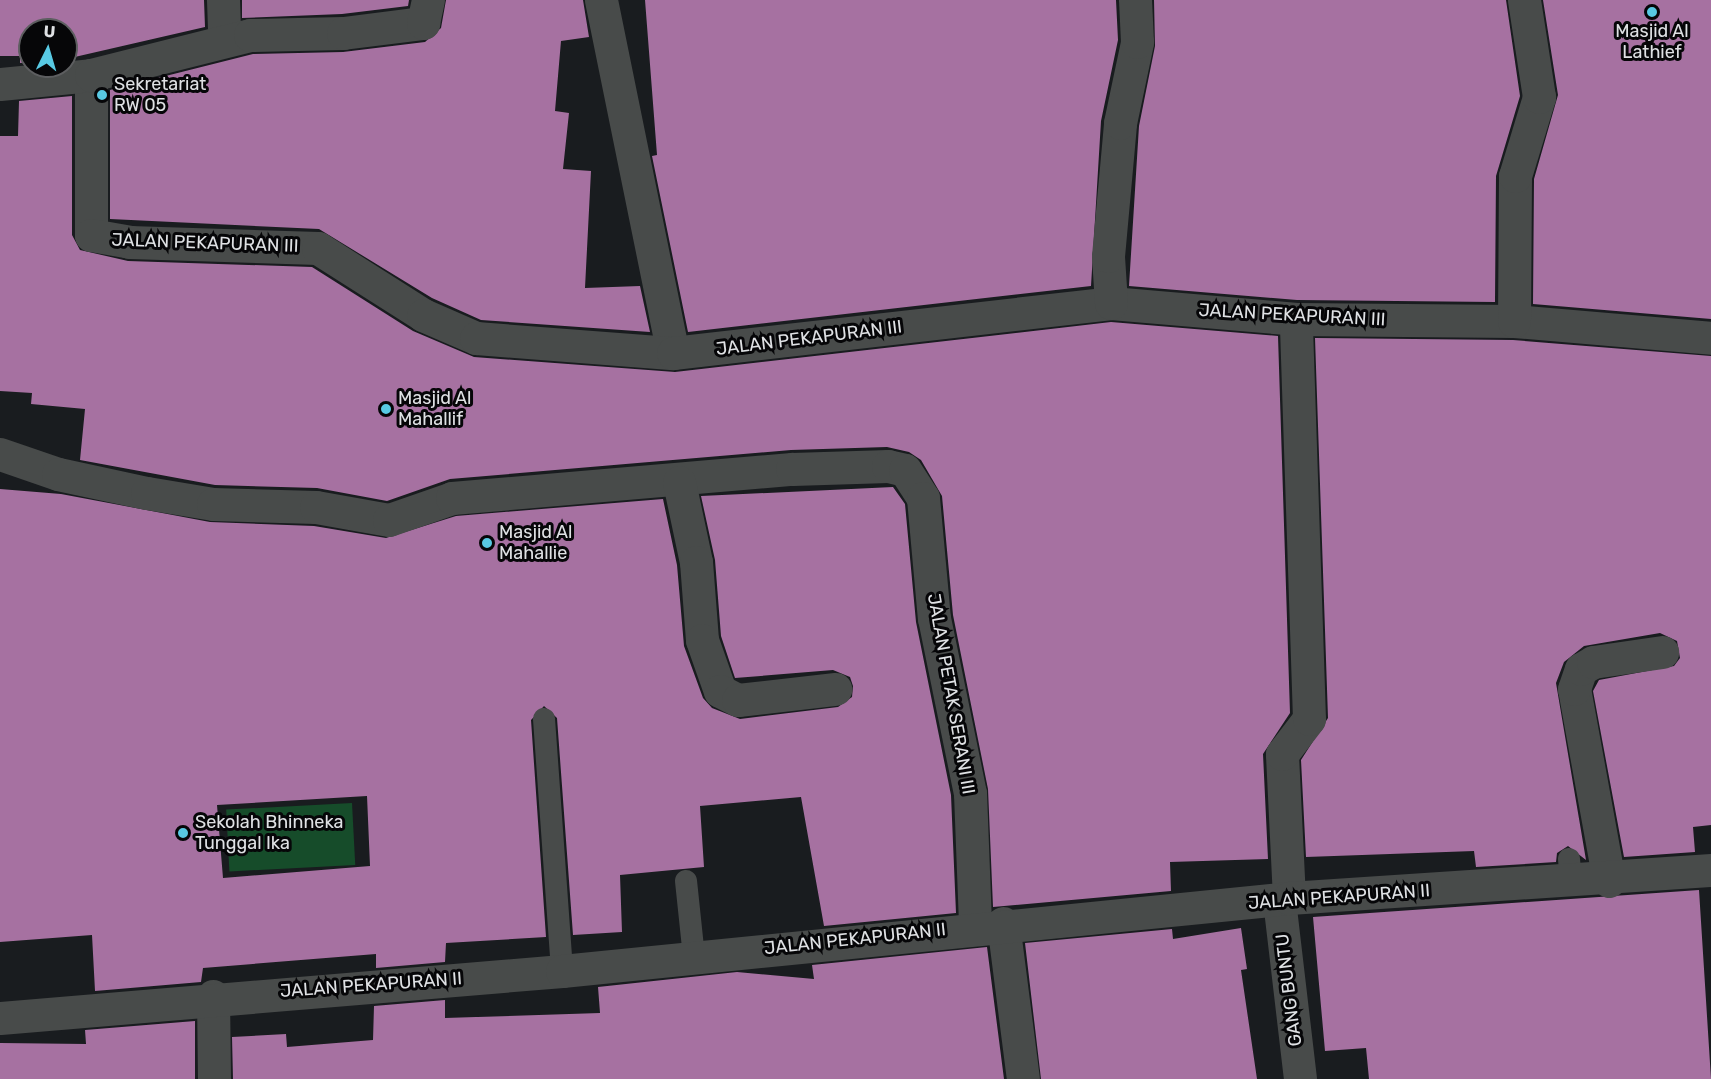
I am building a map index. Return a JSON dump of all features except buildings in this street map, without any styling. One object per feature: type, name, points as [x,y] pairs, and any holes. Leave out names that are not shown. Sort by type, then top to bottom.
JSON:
[{"type":"street","points":[[223,0],[224,38]]},
{"type":"street","points":[[601,0],[673,353]]},
{"type":"street","points":[[1111,303],[1108,256],[1120,123],[1137,42],[1135,0]]},
{"type":"street","points":[[1514,321],[1515,176],[1539,97],[1524,0]]},
{"type":"street","points":[[0,84],[91,75],[224,38],[426,12]]},
{"type":"street","name":"JALAN PEKAPURAN III","points":[[91,75],[91,235],[97,239],[318,248],[423,315],[476,338],[673,353],[1111,303],[1296,319],[1514,321],[1711,338]]},
{"type":"street","name":"GANG BUNTU","points":[[1296,319],[1309,719],[1282,754],[1284,899],[1300,1079]]},
{"type":"street","points":[[0,454],[58,474],[169,497],[213,504],[316,507],[389,520],[452,498],[679,482],[696,562],[702,640],[720,692],[738,700],[836,689]]},
{"type":"street","name":"JALAN PETAK SERANI III","points":[[679,482],[792,469],[888,466],[905,470],[923,498],[934,618],[970,793],[989,925],[1023,1079]]},
{"type":"street","points":[[1609,881],[1574,688],[1581,669],[1593,662],[1662,652]]},
{"type":"street","name":"JALAN PEKAPURAN II","points":[[0,1018],[213,996],[562,971],[989,925],[1570,871],[1609,881],[1711,870]]},
{"type":"street","points":[[213,996],[214,1079]]},
{"type":"lane","points":[[544,719],[562,971]]},
{"type":"lane","points":[[686,881],[694,957]]},
{"type":"green space","points":[[352,803],[355,865],[229,872],[226,810]]},
{"type":"place","name":"Masjid Al Lathief","points":[[1652,12]]},
{"type":"place","name":"Sekretariat RW 05","points":[[102,95]]},
{"type":"place","name":"Masjid Al Mahallif","points":[[386,409]]},
{"type":"place","name":"Masjid Al Mahallie","points":[[487,543]]},
{"type":"place","name":"Sekolah Bhinneka Tunggal Ika","points":[[183,833]]}]
